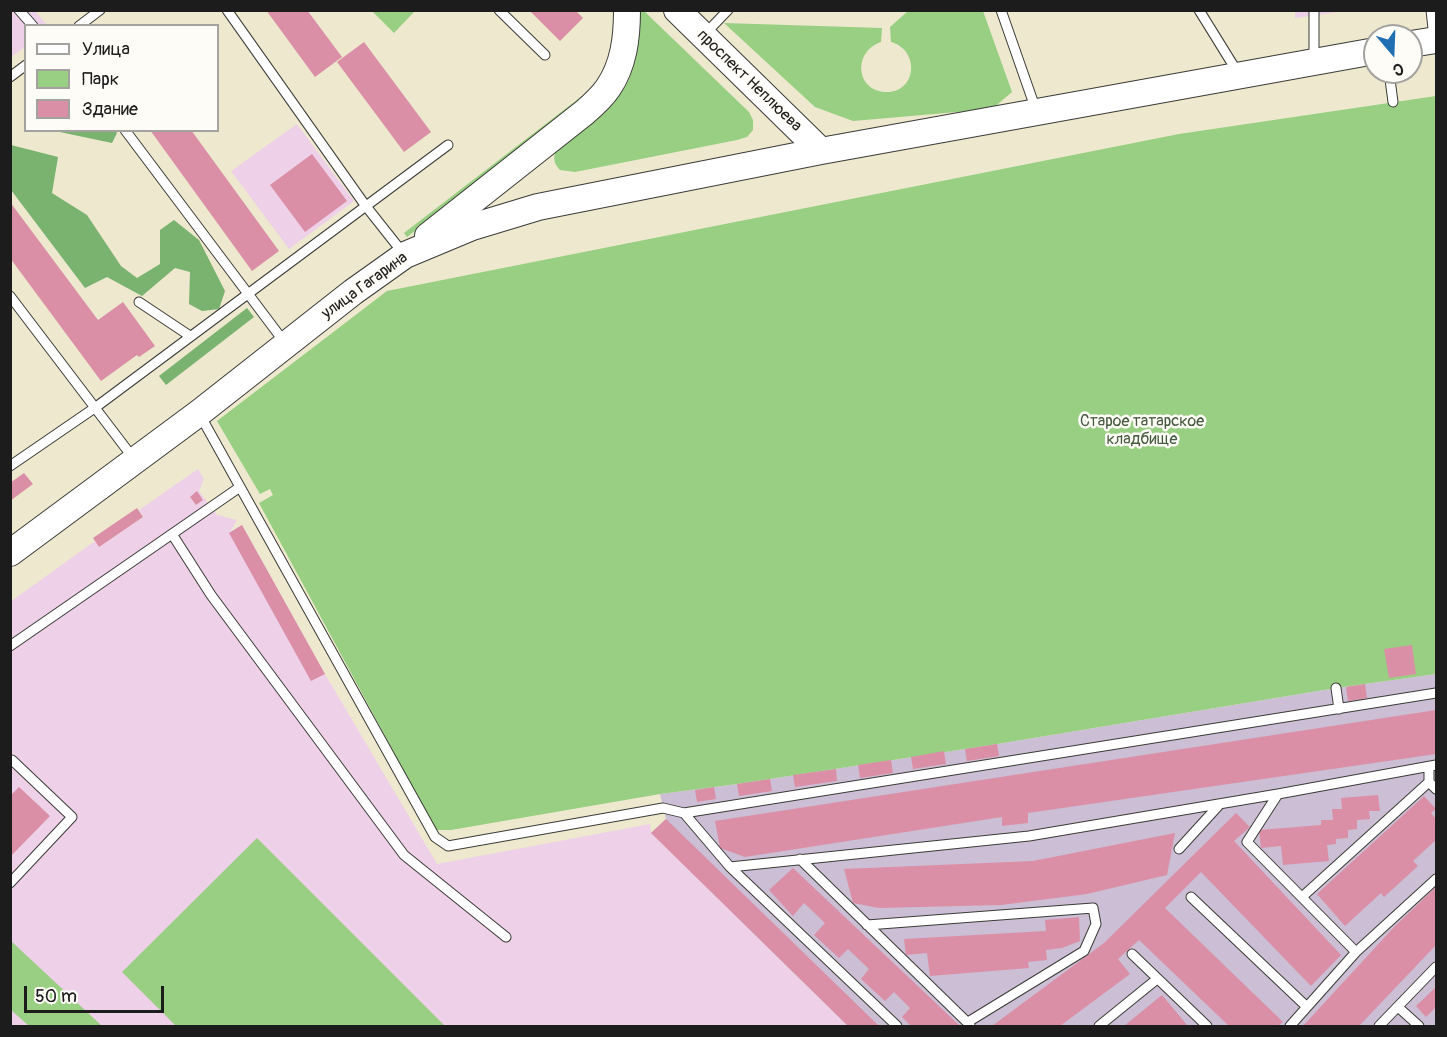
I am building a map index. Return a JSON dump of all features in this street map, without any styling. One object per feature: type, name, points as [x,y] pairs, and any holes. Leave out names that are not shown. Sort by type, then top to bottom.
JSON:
[{"type":"main road","points":[[405,255],[585,112],[607,90],[618,71],[627,31],[627,10]]},
{"type":"main road","name":"проспект Неплюева","points":[[677,10],[821,151]]},
{"type":"main road","name":"улица Гагарина","points":[[10,553],[199,413],[352,292],[405,255],[472,227],[538,207],[821,151],[1363,53]]},
{"type":"lane","points":[[19,10],[31,24]]},
{"type":"lane","points":[[82,24],[100,10]]},
{"type":"lane","points":[[226,10],[365,205],[405,255]]},
{"type":"lane","points":[[499,10],[545,55]]},
{"type":"lane","points":[[703,36],[728,10]]},
{"type":"lane","points":[[1001,10],[1037,113]]},
{"type":"lane","points":[[1199,10],[1239,75]]},
{"type":"lane","points":[[1314,10],[1314,62]]},
{"type":"lane","points":[[1427,42],[1431,10]]},
{"type":"lane","points":[[10,77],[24,66]]},
{"type":"lane","points":[[1391,84],[1393,102]]},
{"type":"lane","points":[[126,132],[286,345]]},
{"type":"lane","points":[[10,465],[96,407],[448,145]]},
{"type":"lane","points":[[10,296],[135,461]]},
{"type":"lane","points":[[139,302],[190,336]]},
{"type":"lane","points":[[199,413],[435,837],[448,846],[663,808],[684,813],[1437,693]]},
{"type":"lane","points":[[10,646],[240,488]]},
{"type":"lane","points":[[172,534],[217,603],[404,855],[506,937]]},
{"type":"lane","points":[[1336,688],[1339,709]]},
{"type":"lane","points":[[10,761],[12,760],[72,817],[10,883]]},
{"type":"lane","points":[[730,867],[1029,836],[1433,766],[1429,782],[1302,897]]},
{"type":"lane","points":[[1429,782],[1437,789]]},
{"type":"lane","points":[[1278,794],[1247,843],[1356,952]]},
{"type":"lane","points":[[1179,849],[1220,804]]},
{"type":"lane","points":[[684,813],[730,867],[897,1026]]},
{"type":"lane","points":[[800,859],[867,925],[970,1024],[1083,951],[1096,924],[1093,908],[867,925]]},
{"type":"lane","points":[[1290,1026],[1356,952],[1437,879]]},
{"type":"lane","points":[[1191,897],[1306,1008]]},
{"type":"lane","points":[[1132,954],[1207,1026]]},
{"type":"lane","points":[[1379,1026],[1437,967]]},
{"type":"lane","points":[[1099,1026],[1157,979]]},
{"type":"lane","points":[[1398,1007],[1419,1026]]},
{"type":"shaded area","points":[[11,11],[35,11],[46,24],[24,24],[24,48],[11,57]]},
{"type":"shaded area","points":[[1295,11],[1346,11],[1295,18]]},
{"type":"shaded area","points":[[297,124],[354,201],[289,249],[231,171]]},
{"type":"shaded area","points":[[198,469],[204,479],[199,491],[217,515],[237,520],[230,532],[242,525],[325,674],[437,864],[650,824],[651,833],[848,1026],[11,1026],[10,602],[95,541],[99,547],[143,517],[139,510]]},
{"type":"shaded area","points":[[1436,674],[1436,1026],[848,1026],[651,833],[666,819],[660,794],[997,744],[1336,688]]},
{"type":"green space","points":[[412,10],[414,12],[394,33],[372,11]]},
{"type":"green space","points":[[636,11],[644,11],[749,112],[753,120],[753,130],[747,137],[737,140],[575,172],[560,170],[554,158],[559,146],[607,108],[629,79],[635,54]]},
{"type":"green space","points":[[908,11],[983,11],[1012,92],[992,109],[853,121],[815,107],[724,23],[882,28],[881,42],[865,54],[862,71],[869,86],[887,92],[897,90],[909,78],[910,61],[907,53],[900,46],[891,42],[890,27]]},
{"type":"green space","points":[[582,96],[585,101],[407,237],[404,233]]},
{"type":"green space","name":"Старое татарское кладбище","points":[[1436,96],[1436,674],[1336,688],[997,744],[660,794],[451,830],[436,830],[259,503],[273,495],[270,489],[260,494],[217,421],[387,291],[1179,134]]},
{"type":"green space","points":[[60,132],[116,132],[112,143]]},
{"type":"green space","points":[[11,145],[58,157],[52,193],[87,215],[121,266],[137,278],[160,264],[160,230],[174,220],[199,240],[225,291],[219,309],[202,311],[189,304],[190,272],[175,268],[142,296],[107,277],[85,288],[11,190]]},
{"type":"green space","points":[[247,308],[254,317],[166,385],[159,376]]},
{"type":"green space","points":[[257,838],[445,1026],[176,1026],[122,972]]},
{"type":"green space","points":[[11,941],[102,1026],[29,1026],[11,1010]]},
{"type":"building","points":[[266,10],[307,10],[342,57],[315,77]]},
{"type":"building","points":[[529,10],[575,10],[583,18],[560,41]]},
{"type":"building","points":[[364,42],[431,132],[404,152],[337,62]]},
{"type":"building","points":[[151,132],[192,132],[279,251],[252,271]]},
{"type":"building","points":[[312,154],[347,201],[305,232],[270,185]]},
{"type":"building","points":[[10,202],[98,320],[123,302],[155,346],[139,357],[137,355],[101,381],[10,258]]},
{"type":"building","points":[[24,473],[33,484],[10,501],[10,483]]},
{"type":"building","points":[[197,491],[203,500],[196,505],[190,497]]},
{"type":"building","points":[[137,508],[143,517],[99,547],[93,538]]},
{"type":"building","points":[[242,525],[325,674],[311,681],[229,533]]},
{"type":"building","points":[[1412,645],[1416,674],[1389,678],[1384,649]]},
{"type":"building","points":[[1365,684],[1367,698],[1348,701],[1346,687]]},
{"type":"building","points":[[1436,710],[1436,754],[1028,813],[1028,823],[1002,826],[1002,817],[745,857],[720,848],[715,821]]},
{"type":"building","points":[[997,744],[999,756],[967,761],[965,749]]},
{"type":"building","points":[[944,751],[946,764],[913,769],[911,757]]},
{"type":"building","points":[[891,760],[893,773],[860,778],[858,765]]},
{"type":"building","points":[[836,769],[837,781],[795,787],[793,775]]},
{"type":"building","points":[[770,779],[772,791],[739,796],[737,784]]},
{"type":"building","points":[[19,787],[50,816],[10,857],[10,796]]},
{"type":"building","points":[[714,787],[716,799],[697,802],[695,790]]},
{"type":"building","points":[[1378,795],[1380,811],[1369,811],[1370,819],[1357,820],[1357,829],[1348,830],[1348,838],[1336,839],[1336,844],[1327,845],[1329,861],[1283,865],[1281,846],[1261,848],[1259,830],[1321,825],[1321,820],[1333,820],[1332,809],[1342,809],[1341,798]]},
{"type":"building","points":[[1424,796],[1436,809],[1431,813],[1436,819],[1436,840],[1413,861],[1418,866],[1384,897],[1381,893],[1345,926],[1317,894]]},
{"type":"building","points":[[1236,813],[1250,827],[1234,841],[1341,955],[1311,986],[1201,872],[1165,908],[1283,1022],[1278,1026],[1229,1026],[1139,940],[1118,959],[1130,974],[1060,1026],[992,1026],[1104,943]]},
{"type":"building","points":[[666,819],[879,1026],[848,1026],[651,833]]},
{"type":"building","points":[[1175,833],[1167,875],[1087,894],[1001,905],[879,908],[853,903],[844,869],[1033,861]]},
{"type":"building","points":[[793,868],[960,1026],[911,1026],[902,1017],[910,1008],[894,992],[885,1001],[861,979],[869,969],[848,949],[839,958],[814,935],[825,923],[804,903],[793,916],[769,890]]},
{"type":"building","points":[[1436,887],[1436,945],[1359,1026],[1303,1026],[1395,926]]},
{"type":"building","points":[[1079,917],[1080,941],[1062,948],[1046,950],[1047,960],[1028,962],[1029,968],[930,976],[927,953],[906,955],[904,939],[1046,931],[1045,920]]},
{"type":"building","points":[[1436,987],[1436,1007],[1426,1017],[1416,1006]]},
{"type":"building","points":[[1162,995],[1187,1025],[1124,1026]]}]
